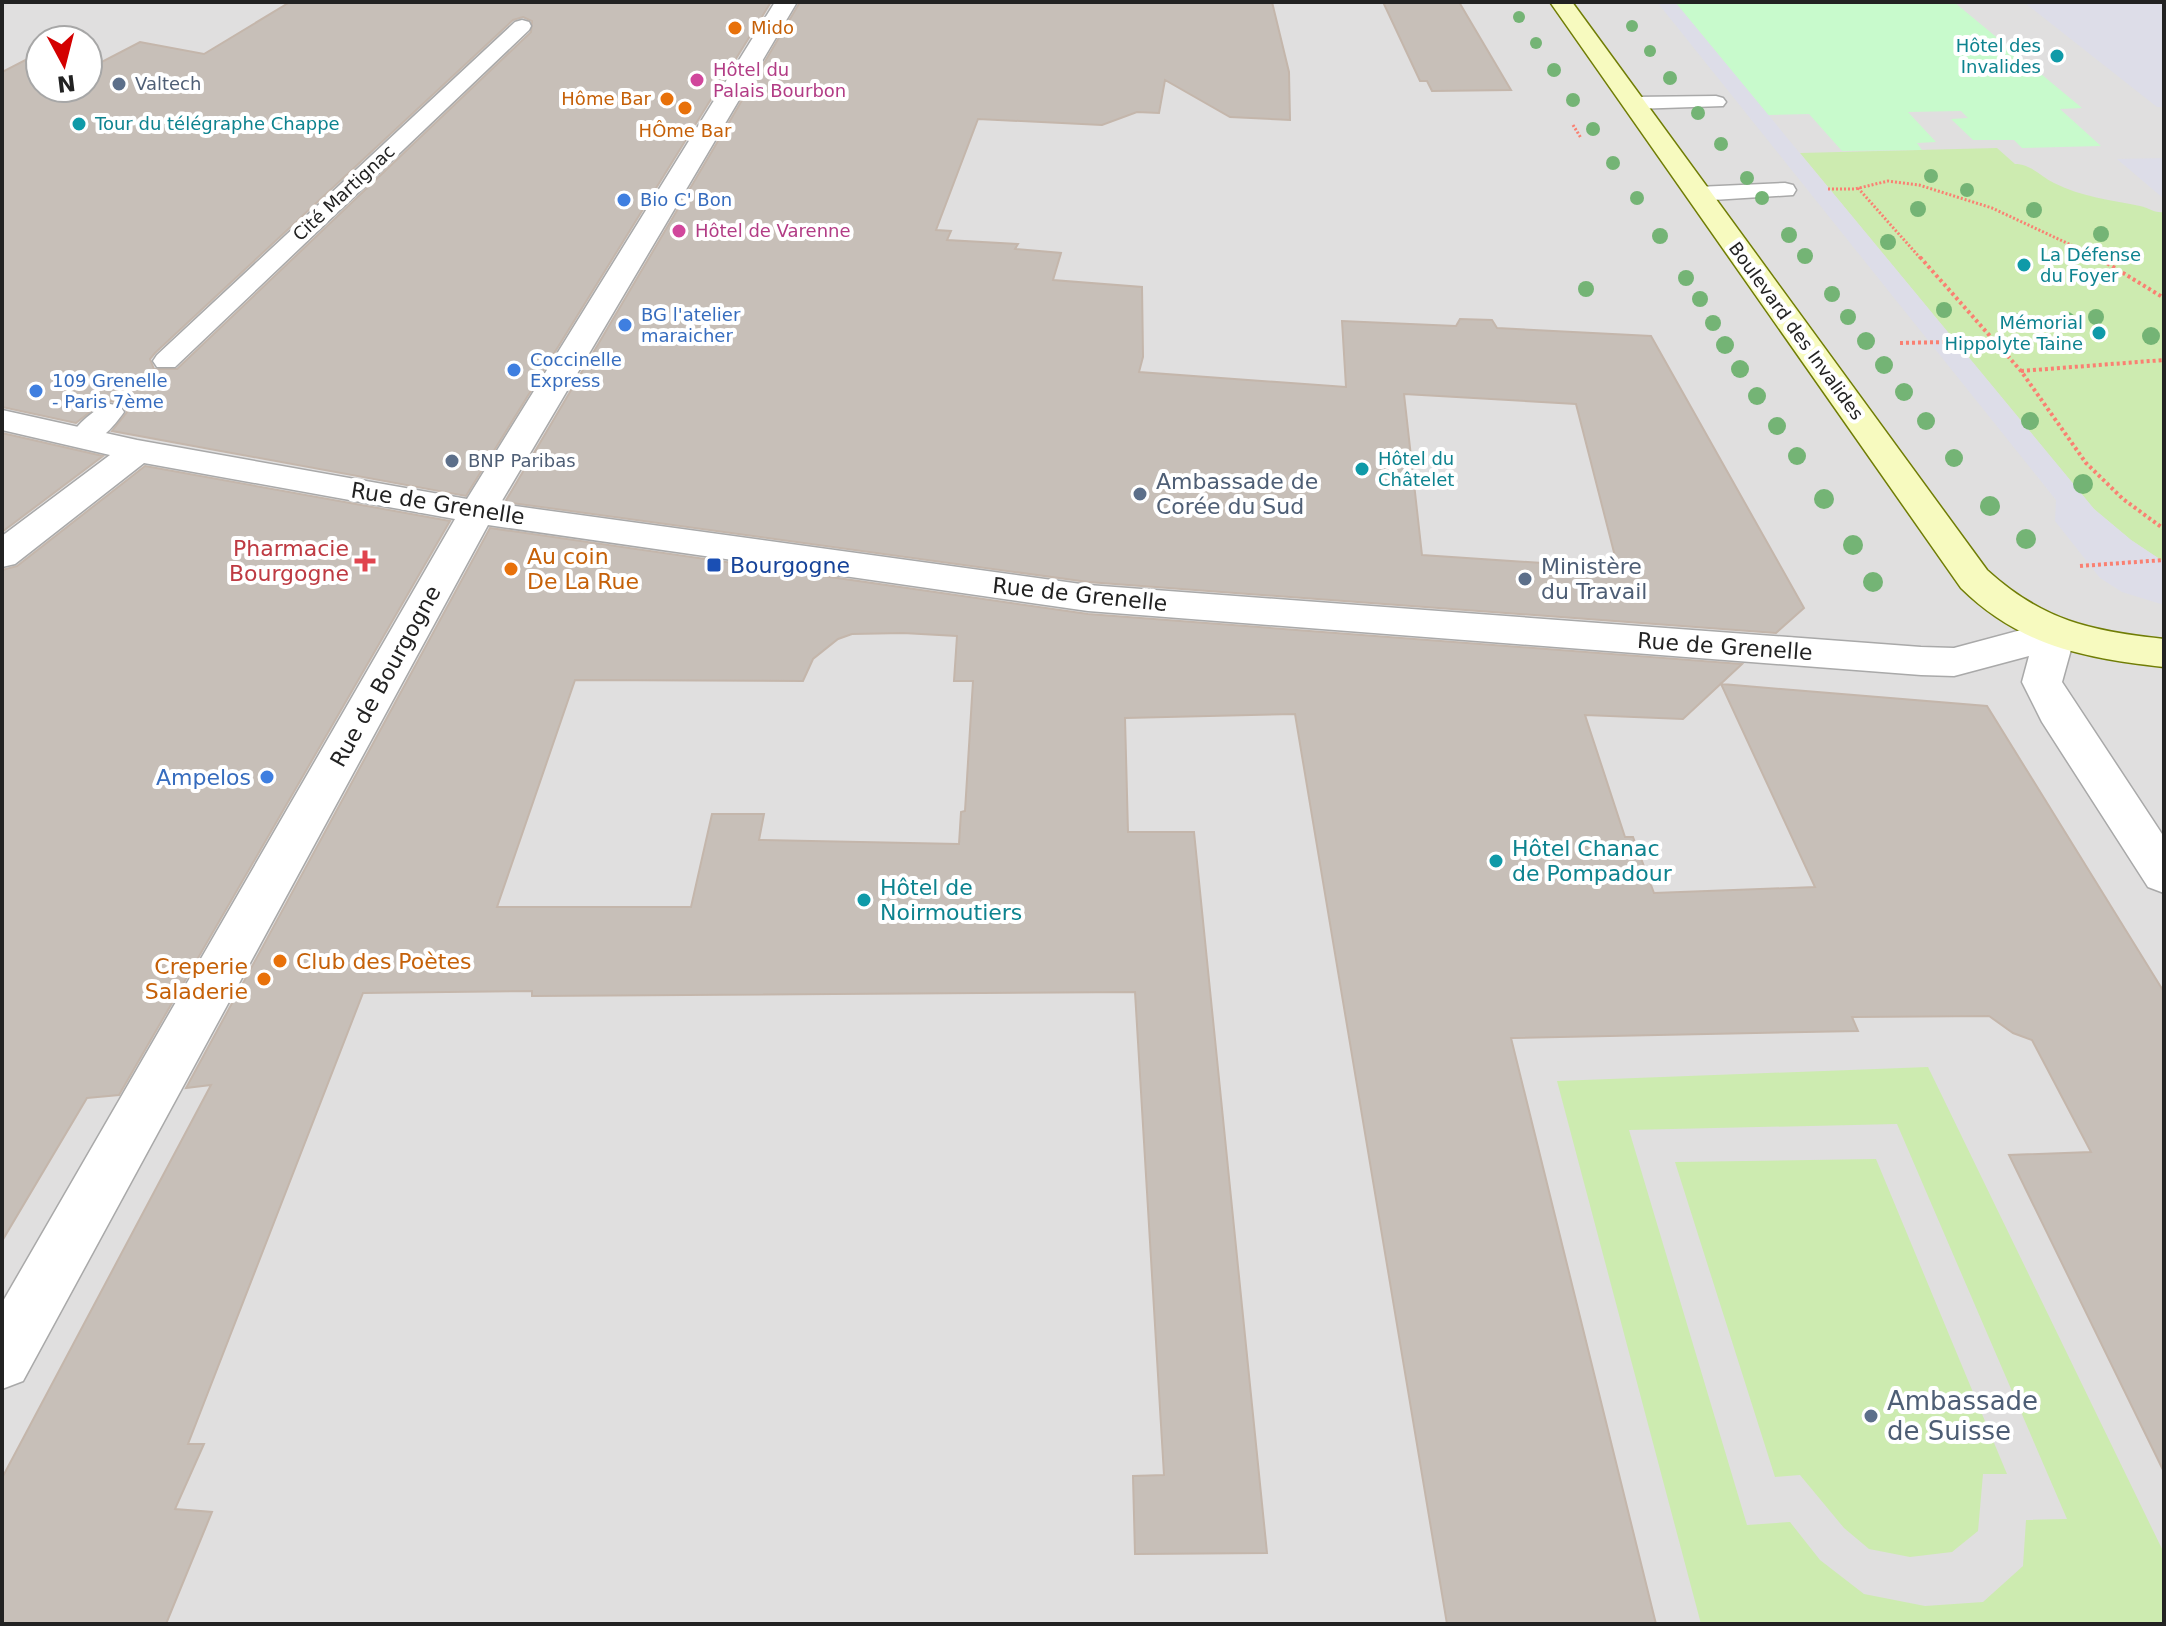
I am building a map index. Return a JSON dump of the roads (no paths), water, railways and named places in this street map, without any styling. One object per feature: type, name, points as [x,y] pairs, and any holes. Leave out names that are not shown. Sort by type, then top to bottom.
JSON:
[{"type":"main road","name":"Boulevard des Invalides","points":[[1561,2],[1974,579],[1997,603],[2055,635]]},
{"type":"main road","name":"Rue de Grenelle","points":[[2055,635],[2164,653]]},
{"type":"street","name":"Rue de Bourgogne","points":[[2,1360],[477,512],[786,2]]},
{"type":"street","name":"Rue de Grenelle","points":[[2,420],[137,451],[477,512],[1088,598],[1921,661],[1954,662],[2055,635]]},
{"type":"street","points":[[2,555],[137,451]]},
{"type":"street","points":[[2055,635],[2042,682],[2057,711],[2164,874]]},
{"type":"lane","name":"Cité Martignac","points":[[166,361],[522,26]]},
{"type":"lane","points":[[1633,103],[1716,102]]},
{"type":"lane","points":[[1697,194],[1785,190]]},
{"type":"lane","points":[[82,439],[110,412]]},
{"type":"place","name":"Mido","points":[[735,28]]},
{"type":"place","name":"Hôtel des Invalides","points":[[2057,56]]},
{"type":"place","name":"Hôtel du Palais Bourbon","points":[[697,80]]},
{"type":"place","name":"Valtech","points":[[119,84]]},
{"type":"place","name":"Hôme Bar","points":[[667,99]]},
{"type":"place","name":"HÔme Bar","points":[[685,108]]},
{"type":"place","name":"Tour du télégraphe Chappe","points":[[79,124]]},
{"type":"place","name":"Bio C' Bon","points":[[624,200]]},
{"type":"place","name":"Hôtel de Varenne","points":[[679,231]]},
{"type":"place","name":"La Défense du Foyer","points":[[2024,265]]},
{"type":"place","name":"BG l'atelier maraicher","points":[[625,325]]},
{"type":"place","name":"Mémorial Hippolyte Taine","points":[[2099,333]]},
{"type":"place","name":"Coccinelle Express","points":[[514,370]]},
{"type":"place","name":"109 Grenelle - Paris 7ème","points":[[36,391]]},
{"type":"place","name":"BNP Paribas","points":[[452,461]]},
{"type":"place","name":"Hôtel du Châtelet","points":[[1362,469]]},
{"type":"place","name":"Ambassade de Corée du Sud","points":[[1140,494]]},
{"type":"place","name":"Pharmacie Bourgogne","points":[[365,561]]},
{"type":"place","name":"Bourgogne","points":[[714,565]]},
{"type":"place","name":"Au coin De La Rue","points":[[511,569]]},
{"type":"place","name":"Ministère du Travail","points":[[1525,579]]},
{"type":"place","name":"Ampelos","points":[[267,777]]},
{"type":"place","name":"Hôtel Chanac de Pompadour","points":[[1496,861]]},
{"type":"place","name":"Hôtel de Noirmoutiers","points":[[864,900]]},
{"type":"place","name":"Club des Poètes","points":[[280,961]]},
{"type":"place","name":"Creperie Saladerie","points":[[264,979]]},
{"type":"place","name":"Ambassade de Suisse","points":[[1871,1416]]}]
